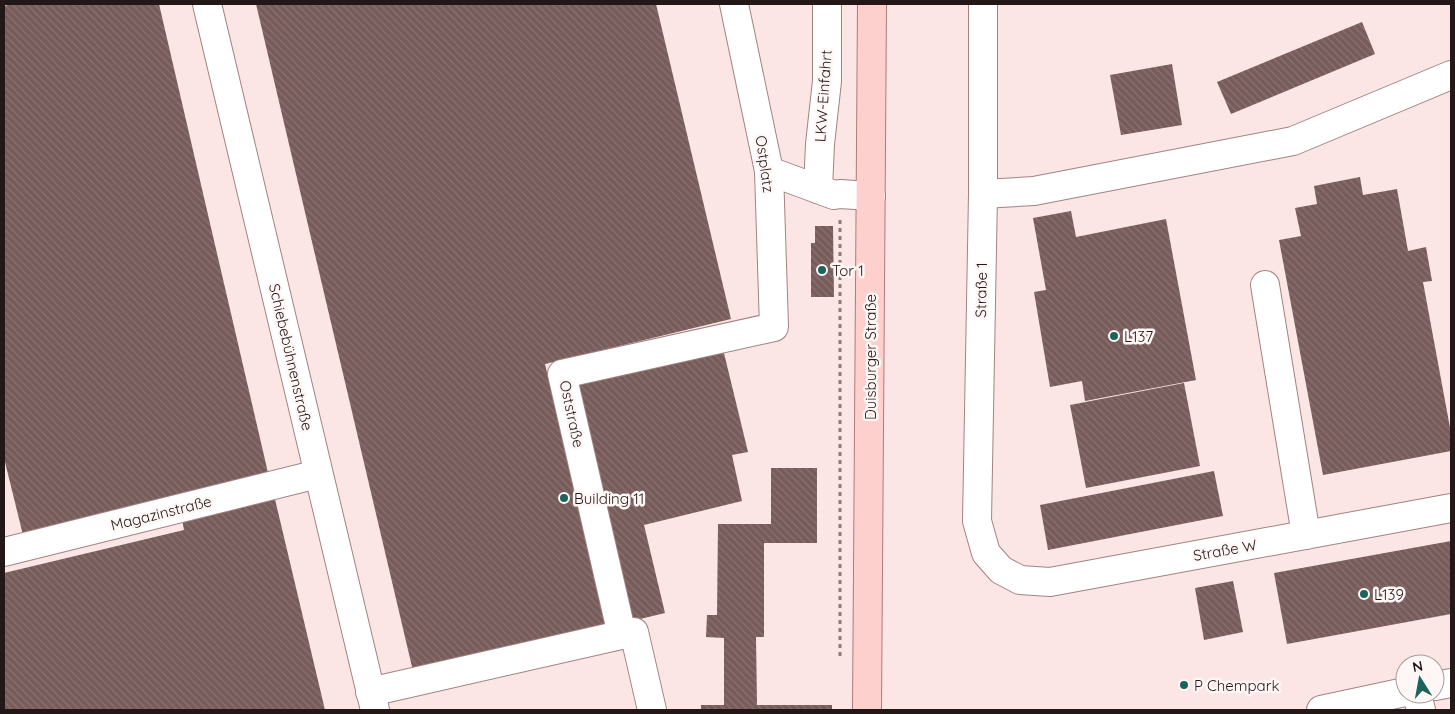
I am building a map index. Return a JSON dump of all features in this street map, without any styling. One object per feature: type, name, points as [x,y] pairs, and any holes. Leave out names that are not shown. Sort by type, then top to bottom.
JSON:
[{"type":"main road","name":"Duisburger Straße","points":[[867,710],[872,4]]},
{"type":"street","name":"Schiebebühnenstraße","points":[[207,4],[373,701]]},
{"type":"street","name":"Ostplatz","points":[[734,4],[769,171],[774,327]]},
{"type":"street","name":"LKW-Einfahrt","points":[[827,4],[827,81],[820,144],[829,191]]},
{"type":"street","name":"Straße 1","points":[[983,4],[983,194],[977,521],[986,553],[1001,570]]},
{"type":"street","points":[[983,194],[1034,190],[1293,141],[1451,75]]},
{"type":"street","points":[[769,171],[829,191],[871,196]]},
{"type":"street","points":[[1265,285],[1306,535]]},
{"type":"street","name":"Oststraße","points":[[622,635],[562,374],[774,327]]},
{"type":"street","name":"Magazinstraße","points":[[4,552],[318,474]]},
{"type":"street","name":"Straße W","points":[[1001,570],[1020,580],[1050,582],[1451,508]]},
{"type":"street","points":[[373,701],[634,632],[652,710]]},
{"type":"street","points":[[1320,710],[1395,695]]},
{"type":"path","points":[[829,191],[840,662]]},
{"type":"building","points":[[12,4],[159,4],[269,477],[23,535],[4,458],[4,6]]},
{"type":"building","points":[[256,4],[656,4],[731,319],[545,364],[554,403],[580,397],[576,384],[723,349],[748,452],[732,455],[742,501],[644,525],[665,613],[632,621],[586,425],[561,432],[607,626],[413,671]]},
{"type":"building","points":[[1362,22],[1375,54],[1231,114],[1217,82]]},
{"type":"building","points":[[1172,64],[1182,125],[1121,135],[1110,75]]},
{"type":"building","points":[[1360,177],[1363,195],[1397,189],[1408,251],[1426,247],[1432,281],[1423,282],[1451,433],[1451,451],[1323,475],[1279,240],[1301,236],[1295,208],[1317,204],[1314,186]]},
{"type":"building","name":"L137","points":[[1071,211],[1076,237],[1166,219],[1196,380],[1085,401],[1082,381],[1050,387],[1034,292],[1046,290],[1033,218]]},
{"type":"building","name":"Tor 1","points":[[815,226],[833,226],[834,297],[811,297],[811,243],[815,243]]},
{"type":"building","points":[[1184,383],[1200,466],[1086,488],[1070,405]]},
{"type":"building","points":[[771,468],[817,468],[817,543],[764,543],[764,637],[756,637],[757,705],[832,705],[832,710],[701,710],[701,705],[724,705],[724,638],[706,637],[707,615],[717,615],[718,524],[771,524]]},
{"type":"building","points":[[1214,471],[1223,516],[1048,550],[1040,505]]},
{"type":"building","points":[[274,495],[325,710],[4,710],[4,573],[184,530],[182,519]]},
{"type":"building","name":"L139","points":[[1451,541],[1451,614],[1287,644],[1274,573]]},
{"type":"building","points":[[1233,581],[1243,632],[1204,640],[1195,588]]},
{"type":"place","name":"Tor 1","points":[[822,270]]},
{"type":"place","name":"L137","points":[[1114,336]]},
{"type":"place","name":"Building 11","points":[[564,498]]},
{"type":"place","name":"L139","points":[[1364,594]]},
{"type":"place","name":"P Chempark","points":[[1184,685]]}]
